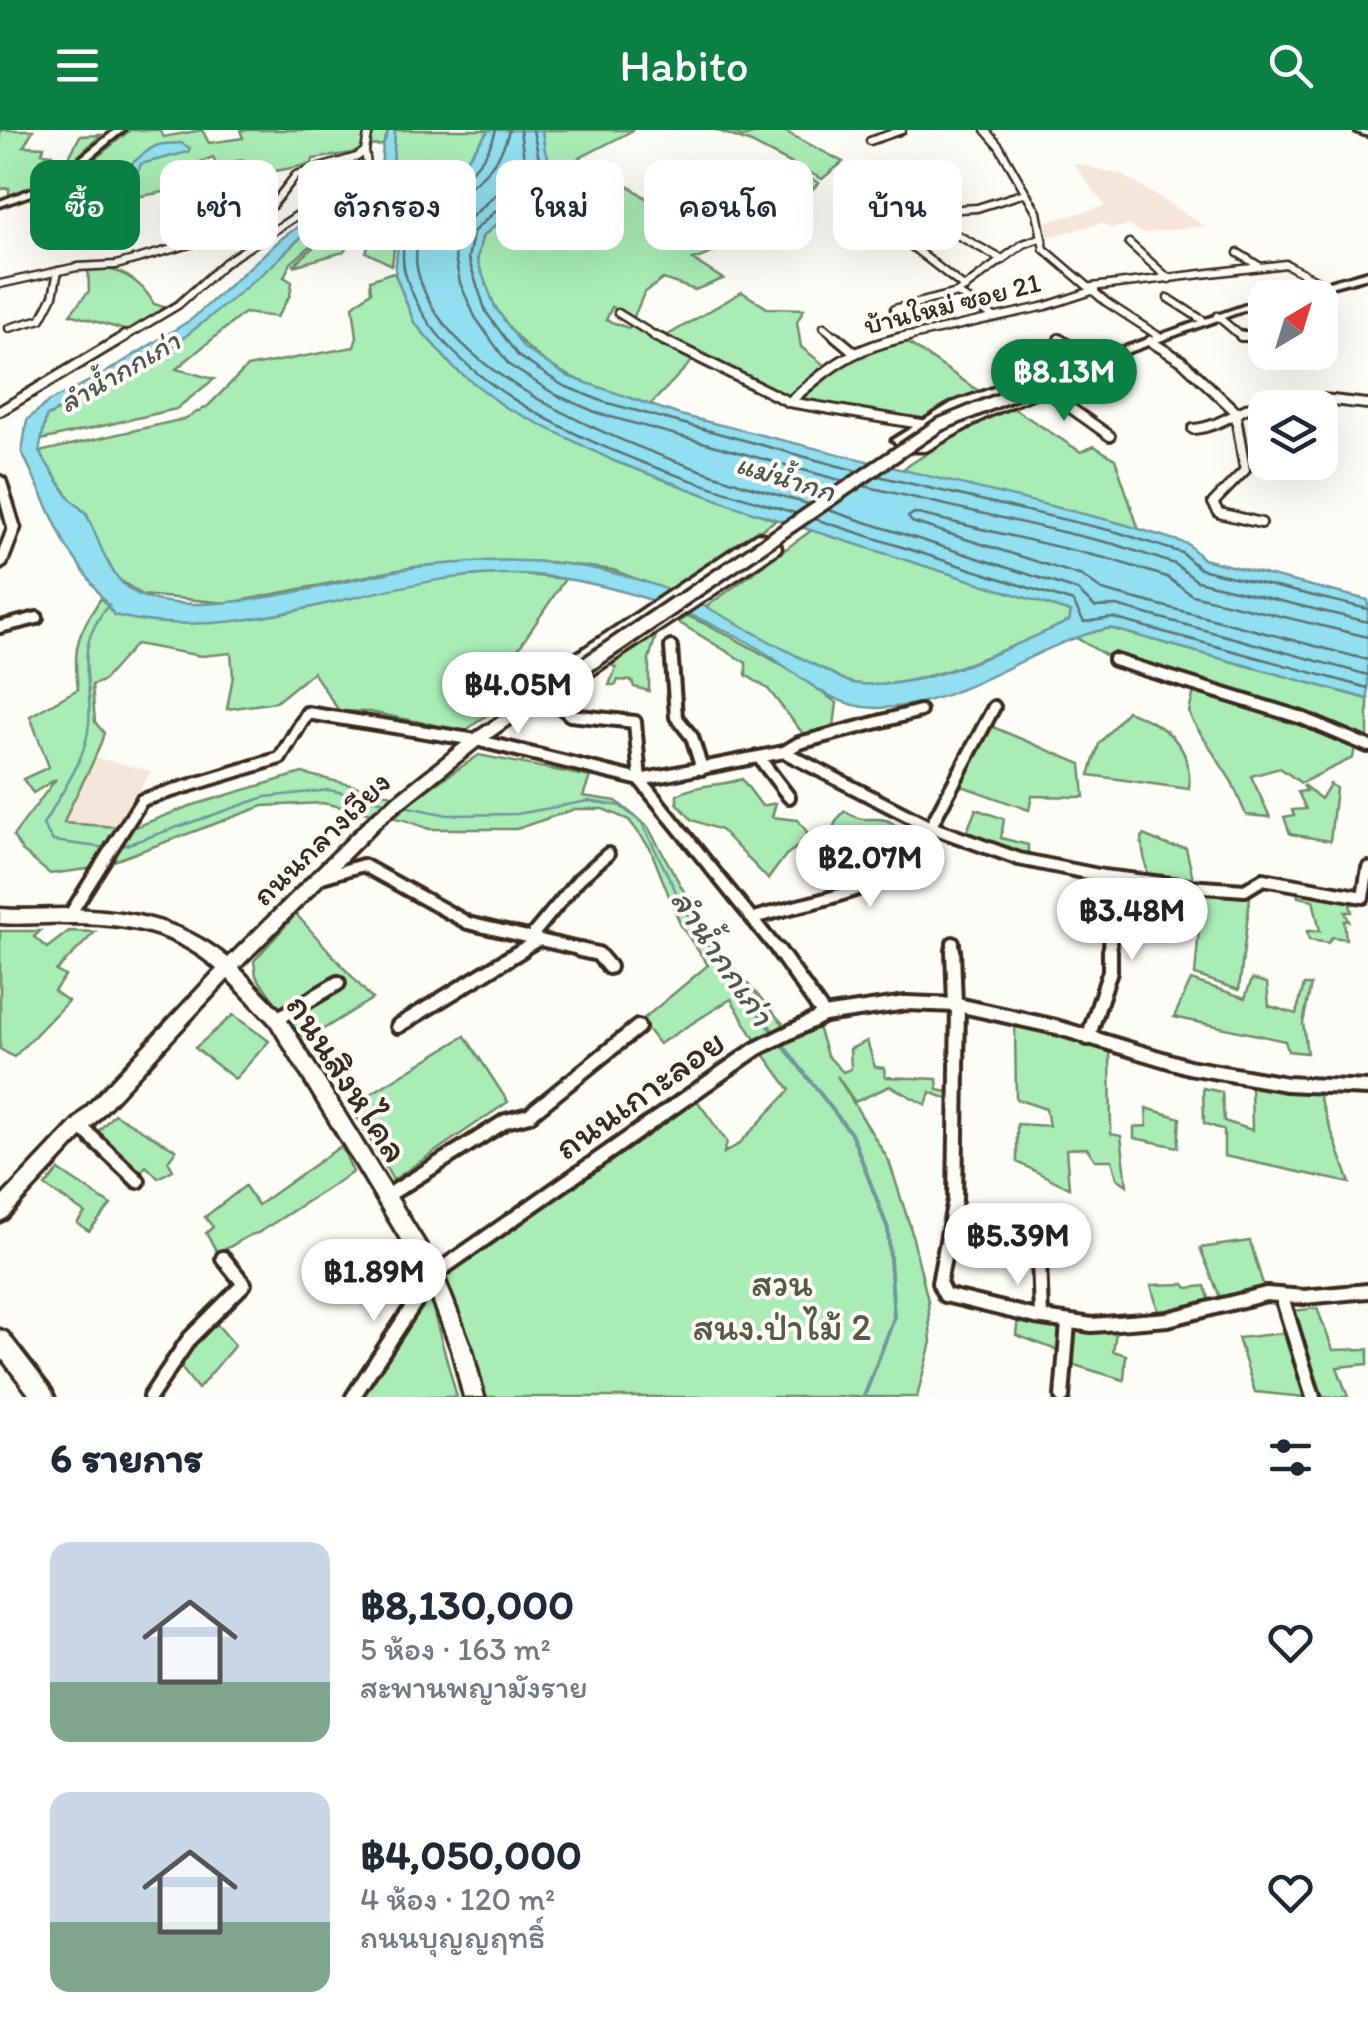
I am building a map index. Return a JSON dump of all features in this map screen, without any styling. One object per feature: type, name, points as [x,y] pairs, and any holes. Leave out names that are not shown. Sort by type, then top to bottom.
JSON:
[{"type":"main road","points":[[0,204],[54,184],[120,130]]},
{"type":"main road","points":[[1358,130],[1368,134]]},
{"type":"main road","points":[[1338,281],[1368,274]]},
{"type":"main road","points":[[1104,358],[1100,366],[975,418],[922,449],[911,449],[896,440],[976,397],[1104,358],[1248,306]]},
{"type":"main road","points":[[547,694],[939,426],[976,406],[1087,361]]},
{"type":"main road","points":[[0,479],[14,528],[0,565]]},
{"type":"main road","points":[[757,537],[774,540],[775,548],[677,616],[547,694],[548,680],[757,537]]},
{"type":"main road","name":"ถนนกลางเวียง","points":[[0,1212],[228,969],[377,819],[476,740],[547,694]]},
{"type":"main road","name":"ถนนสิงหไคล","points":[[0,916],[69,916],[163,925],[199,942],[228,969],[276,1019],[433,1275],[462,1350],[474,1397]]},
{"type":"main road","points":[[0,1340],[44,1397]]},
{"type":"street","points":[[0,411],[178,305],[226,262],[322,194],[360,174],[367,166],[369,130]]},
{"type":"street","points":[[870,141],[902,130]]},
{"type":"street","name":"บ้านใหม่ ซอย 21","points":[[984,130],[1005,149],[1013,175],[1041,223],[1044,249],[1182,361],[1235,411]]},
{"type":"street","points":[[0,284],[58,271],[116,266],[258,225],[296,174],[345,162],[365,151]]},
{"type":"street","points":[[962,209],[1025,193]]},
{"type":"street","points":[[962,238],[1003,260]]},
{"type":"street","points":[[894,309],[961,290],[1023,244],[1040,238]]},
{"type":"street","points":[[1129,243],[1169,279]]},
{"type":"street","points":[[914,250],[993,316]]},
{"type":"street","points":[[1238,252],[1259,267]]},
{"type":"street","points":[[1094,289],[1259,267],[1292,266],[1317,280]]},
{"type":"street","points":[[10,328],[41,319],[58,271]]},
{"type":"street","name":"บ้านใหม่ ซอย 21","points":[[788,402],[853,351],[889,338],[1046,306],[1094,289]]},
{"type":"street","points":[[1168,298],[1204,321]]},
{"type":"street","points":[[618,313],[652,335],[788,402],[921,424]]},
{"type":"street","points":[[1218,316],[1242,336],[1248,336]]},
{"type":"street","points":[[824,327],[853,351]]},
{"type":"street","points":[[1059,338],[1087,361]]},
{"type":"street","points":[[1044,389],[1110,436]]},
{"type":"street","points":[[1194,429],[1217,426],[1235,411],[1283,398],[1368,404]]},
{"type":"street","points":[[1235,411],[1245,470],[1213,503],[1219,513],[1261,523]]},
{"type":"street","points":[[0,628],[37,618]]},
{"type":"street","points":[[671,648],[676,716],[692,737],[702,769]]},
{"type":"street","points":[[1114,660],[1302,718],[1368,746]]},
{"type":"street","points":[[547,694],[570,715],[636,722],[640,780],[756,918],[824,1014]]},
{"type":"street","points":[[756,918],[785,907],[868,890],[897,875],[915,856],[994,707]]},
{"type":"street","points":[[69,916],[142,800],[280,758],[307,712],[476,740],[640,780],[760,760],[799,743],[920,711]]},
{"type":"street","points":[[784,752],[930,828],[1016,858],[1112,878],[1246,890],[1263,879],[1363,897],[1367,894],[1367,871]]},
{"type":"street","points":[[760,760],[789,798]]},
{"type":"street","points":[[829,842],[868,890]]},
{"type":"street","points":[[398,1026],[534,939],[579,879],[608,854]]},
{"type":"street","points":[[316,879],[362,864],[468,923],[598,954],[609,967]]},
{"type":"street","points":[[1088,1038],[1110,970],[1112,878]]},
{"type":"street","points":[[953,943],[959,1129],[955,1200],[940,1290],[946,1295],[1068,1323],[1164,1320],[1266,1294],[1345,1296],[1368,1290]]},
{"type":"street","points":[[276,1019],[338,982]]},
{"type":"street","name":"ถนนเกาะลอย","points":[[433,1275],[756,1048],[824,1014],[906,1003],[956,1005],[1189,1067],[1286,1084],[1368,1088]]},
{"type":"street","points":[[385,1197],[506,1121],[529,1115],[638,1027]]},
{"type":"street","points":[[79,1125],[138,1181]]},
{"type":"street","points":[[150,1397],[189,1340],[244,1284],[224,1258]]},
{"type":"street","points":[[1039,1258],[1042,1317]]},
{"type":"street","points":[[353,1397],[433,1275]]},
{"type":"street","points":[[1282,1297],[1313,1397]]},
{"type":"street","points":[[1062,1397],[1068,1323]]},
{"type":"shaded area","points":[[1073,163],[1123,175],[1205,226],[1143,233],[1129,225],[1112,229],[1102,223],[1045,238],[1046,222],[1105,206]]},
{"type":"shaded area","points":[[97,758],[151,771],[117,827],[64,823],[76,789]]},
{"type":"green space","points":[[0,130],[33,130],[24,146],[44,147],[42,153],[52,154],[53,160],[30,160],[30,188],[9,198],[9,188],[0,189]]},
{"type":"green space","points":[[130,130],[159,130],[164,137],[202,130],[209,143],[243,138],[240,130],[369,130],[368,143],[376,130],[389,130],[383,145],[298,160],[298,167],[278,171],[278,160],[160,160],[160,193],[140,196],[140,160],[94,160]]},
{"type":"green space","points":[[395,130],[489,130],[466,160],[393,160]]},
{"type":"green space","points":[[542,130],[634,130],[576,160],[540,160]]},
{"type":"green space","points":[[716,130],[729,130],[743,137],[756,133],[753,130],[784,131],[839,160],[833,160],[833,170],[822,179],[813,174],[813,160],[785,160]]},
{"type":"green space","points":[[101,135],[74,160],[53,160],[69,157],[80,136]]},
{"type":"green space","points":[[624,183],[644,197],[644,250],[720,250],[693,260],[723,279],[695,290],[663,279],[644,293],[633,319],[612,307],[606,320],[628,328],[635,324],[661,339],[742,292],[767,308],[804,309],[797,322],[801,347],[828,368],[898,336],[980,392],[921,424],[789,402],[696,357],[650,405],[575,378],[534,353],[516,336],[500,315],[480,271],[479,244],[496,224],[496,250],[624,250]]},
{"type":"green space","points":[[298,239],[298,250],[306,250],[290,264],[284,277],[292,282],[290,295],[277,317],[244,313],[176,369],[214,379],[176,409],[41,440],[46,417],[127,375],[173,345]]},
{"type":"green space","points":[[310,250],[345,250],[344,252],[293,266]]},
{"type":"green space","points":[[394,250],[392,265],[366,252]]},
{"type":"green space","points":[[88,267],[126,276],[142,287],[154,304],[170,309],[131,332],[70,314],[89,291]]},
{"type":"green space","points":[[395,274],[414,322],[454,368],[614,461],[776,520],[668,591],[613,570],[550,562],[489,561],[414,567],[228,603],[142,595],[117,578],[95,540],[87,514],[71,500],[39,452],[184,419],[208,406],[247,367],[354,347],[357,337],[353,306],[371,292],[370,280]]},
{"type":"green space","points":[[1013,408],[1081,452],[1094,446],[1115,459],[1139,530],[900,471],[966,428]]},
{"type":"green space","points":[[812,530],[1071,612],[1070,621],[992,655],[930,676],[872,685],[831,676],[706,607]]},
{"type":"green space","name":"สวน สนง.ป่าไม้ 2","points":[[508,573],[565,579],[505,669],[537,679],[465,731],[370,712],[339,711],[313,672],[276,702],[227,709],[233,676],[231,653],[201,656],[136,644],[103,681],[92,685],[95,722],[104,733],[64,823],[133,828],[190,806],[302,773],[412,800],[479,755],[590,777],[583,796],[616,801],[648,827],[700,920],[731,965],[794,1036],[812,1025],[819,1030],[827,1055],[843,1072],[851,1069],[850,1049],[867,1041],[875,1067],[884,1068],[885,1077],[937,1079],[938,1090],[954,1093],[950,1100],[930,1092],[926,1105],[890,1086],[855,1102],[837,1076],[889,1161],[910,1226],[928,1301],[931,1342],[917,1397],[473,1397],[433,1275],[696,1099],[727,1142],[724,1153],[739,1144],[790,1090],[731,999],[659,1044],[641,1021],[708,965],[681,926],[650,848],[629,820],[603,809],[575,809],[516,829],[429,829],[405,820],[322,803],[263,806],[95,868],[50,874],[22,851],[13,836],[56,779],[33,793],[23,779],[49,767],[30,716],[78,689],[79,641],[101,598],[114,615],[275,615],[436,578]]},
{"type":"green space","points":[[688,616],[765,655],[837,703],[833,734],[808,740],[768,689],[746,675],[746,663],[678,622]]},
{"type":"green space","points":[[1110,628],[1368,699],[1368,746],[1356,741],[1353,758],[1301,783],[1280,768],[1251,776],[1270,817],[1246,815],[1232,782],[1192,720],[1189,712],[1195,687],[1114,660],[1073,636]]},
{"type":"green space","points":[[656,636],[649,659],[649,691],[634,687],[632,681],[618,680],[616,685],[609,685],[616,668],[611,665]]},
{"type":"green space","points":[[1127,711],[1174,738],[1186,760],[1189,789],[1089,775],[1099,744]]},
{"type":"green space","points":[[988,725],[1081,764],[1084,797],[1032,796],[1029,810],[959,785]]},
{"type":"green space","points":[[742,779],[762,806],[776,803],[772,817],[798,820],[807,832],[806,841],[786,855],[768,879],[721,830],[692,820],[677,803],[677,795],[685,791]]},
{"type":"green space","points":[[1330,784],[1336,788],[1330,841],[1290,834],[1284,817],[1294,815],[1292,810],[1306,809],[1298,792],[1306,791],[1303,785],[1321,799]]},
{"type":"green space","points":[[976,809],[1004,819],[1001,838],[1028,845],[1028,856],[965,836]]},
{"type":"green space","points":[[845,811],[862,819],[892,823],[908,836],[908,849],[871,872],[853,872],[833,842],[833,827]]},
{"type":"green space","points":[[1143,835],[1186,848],[1194,883],[1148,877]]},
{"type":"green space","points":[[1297,891],[1354,901],[1350,904],[1352,912],[1345,912],[1349,921],[1344,921],[1346,939],[1332,937],[1328,943],[1309,940],[1307,931],[1320,931],[1313,900],[1298,897]]},
{"type":"green space","points":[[1182,892],[1250,897],[1239,990],[1195,975],[1200,918],[1183,916]]},
{"type":"green space","points":[[296,914],[372,999],[304,1041],[256,976],[254,961]]},
{"type":"green space","points":[[0,931],[40,931],[34,937],[47,948],[69,931],[95,932],[56,971],[65,976],[54,991],[68,1001],[14,1057],[0,1049]]},
{"type":"green space","points":[[1252,979],[1267,983],[1269,1006],[1296,1014],[1304,985],[1311,985],[1303,1023],[1307,1053],[1288,1051],[1285,1041],[1174,1017],[1191,980],[1245,998]]},
{"type":"green space","points":[[233,1015],[269,1041],[235,1079],[195,1048]]},
{"type":"green space","points":[[1015,1022],[1110,1048],[1111,1134],[1121,1136],[1127,1185],[1117,1178],[1112,1160],[1095,1160],[1087,1148],[1066,1149],[1069,1188],[1017,1162],[1017,1124],[1049,1126],[1046,1109],[1016,1099]]},
{"type":"green space","points":[[465,1036],[508,1102],[393,1180],[351,1106]]},
{"type":"green space","points":[[1251,1085],[1318,1094],[1350,1183],[1224,1156],[1224,1130],[1204,1123],[1203,1088],[1222,1092],[1224,1121],[1252,1130]]},
{"type":"green space","points":[[1146,1108],[1180,1118],[1178,1147],[1134,1138],[1134,1127],[1147,1126]]},
{"type":"green space","points":[[114,1114],[176,1150],[168,1161],[173,1170],[158,1178],[146,1166],[132,1183],[86,1145]]},
{"type":"green space","points":[[341,1146],[353,1172],[258,1233],[216,1250],[206,1233],[213,1227],[205,1217],[245,1186],[258,1205]]},
{"type":"green space","points":[[59,1170],[111,1205],[89,1231],[77,1223],[85,1213],[45,1186]]},
{"type":"green space","points":[[1250,1241],[1264,1288],[1220,1297],[1200,1248]]},
{"type":"green space","points":[[1184,1284],[1187,1288],[1205,1286],[1210,1301],[1159,1314],[1151,1285]]},
{"type":"green space","points":[[426,1285],[457,1397],[353,1397]]},
{"type":"green space","points":[[1317,1308],[1333,1350],[1368,1349],[1368,1364],[1337,1367],[1348,1397],[1323,1397],[1292,1311]]},
{"type":"green space","points":[[1018,1316],[1065,1325],[1062,1352],[1016,1335]]},
{"type":"green space","points":[[213,1320],[235,1345],[198,1389],[179,1365]]},
{"type":"green space","points":[[1074,1327],[1116,1332],[1113,1351],[1126,1355],[1124,1380],[1071,1364]]},
{"type":"green space","points":[[1284,1333],[1305,1397],[1255,1392],[1238,1338]]},
{"type":"water","points":[[389,130],[395,130],[393,160],[382,160]]},
{"type":"water","name":"แม่น้ำกก","points":[[489,130],[542,130],[550,160],[496,160],[496,225],[482,237],[477,260],[495,307],[524,348],[567,376],[680,415],[1120,523],[1188,544],[1203,559],[1368,600],[1368,699],[1110,628],[1080,636],[939,697],[909,705],[859,706],[825,693],[746,641],[700,619],[628,593],[553,577],[498,574],[443,579],[224,622],[169,623],[114,615],[66,546],[22,452],[27,420],[48,402],[105,373],[192,319],[269,250],[278,250],[282,238],[298,227],[298,240],[259,277],[174,345],[46,417],[39,452],[68,496],[86,515],[114,573],[142,596],[202,604],[275,596],[429,566],[486,561],[571,565],[626,576],[680,595],[846,681],[879,685],[964,666],[1069,621],[1071,612],[737,507],[614,461],[505,407],[454,368],[414,322],[395,274],[397,250],[476,250],[476,160],[465,160]]},
{"type":"water","points":[[181,143],[190,148],[188,152],[140,167],[137,160],[162,144]]},
{"type":"waterway","name":"ลำน้ำกกเก่า","points":[[106,848],[53,841],[43,825],[83,751],[89,724],[87,649],[97,621],[109,604]]},
{"type":"waterway","name":"ลำน้ำกกเก่า","points":[[114,849],[265,797],[329,790],[390,803]]},
{"type":"waterway","name":"ลำน้ำกกเก่า","points":[[403,806],[448,815],[517,814],[588,801],[620,806],[642,823],[692,924],[713,952]]},
{"type":"waterway","name":"ลำน้ำกกเก่า","points":[[711,950],[774,1033]]},
{"type":"waterway","name":"ลำน้ำกกเก่า","points":[[782,1044],[852,1135],[888,1229],[894,1318],[864,1397]]}]
